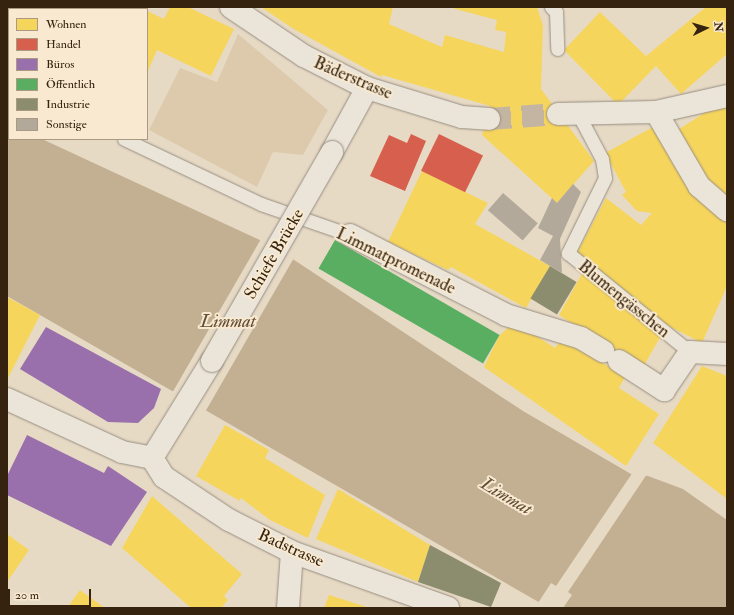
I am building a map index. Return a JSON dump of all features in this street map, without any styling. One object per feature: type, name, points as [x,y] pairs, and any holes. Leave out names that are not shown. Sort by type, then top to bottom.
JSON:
[{"type":"street","name":"Bäderstrasse","points":[[231,7],[304,56],[367,88],[462,117],[489,119]]},
{"type":"street","name":"Schiefe Brücke","points":[[152,458],[180,414],[332,152],[367,88]]},
{"type":"street","points":[[568,113],[656,112],[727,96]]},
{"type":"street","points":[[656,112],[699,186],[727,210]]},
{"type":"street","name":"Limmatpromenade","points":[[350,235],[506,315],[581,338],[664,390],[690,352]]},
{"type":"street","points":[[690,352],[727,354]]},
{"type":"street","points":[[7,399],[122,452],[152,458]]},
{"type":"street","name":"Badstrasse","points":[[152,458],[164,477],[229,520],[292,552],[448,608]]},
{"type":"street","points":[[288,608],[292,552]]},
{"type":"lane","points":[[551,7],[556,12],[556,49]]},
{"type":"lane","name":"Blumengässchen","points":[[568,113],[602,159],[605,178],[568,253],[690,352]]},
{"type":"lane","name":"Limmatpromenade","points":[[126,140],[261,204],[350,235]]},
{"type":"shaded area","points":[[238,34],[328,110],[303,155],[273,152],[257,187],[149,130],[180,68],[217,82]]},
{"type":"water","name":"Limmat","points":[[7,123],[8,140],[44,140],[273,246],[523,411],[631,474],[648,476],[683,489],[727,520],[727,608],[549,608],[7,296]]},
{"type":"pier","points":[[261,239],[294,258],[205,412],[172,393]]},
{"type":"pier","points":[[633,472],[647,474],[568,592],[572,595],[563,608],[546,608],[538,603],[551,583],[556,586]]},
{"type":"building: Wohnen","points":[[33,7],[140,7],[140,8]]},
{"type":"building: Wohnen","points":[[170,7],[188,7],[234,29],[211,76],[157,50],[148,71],[148,11],[164,19]]},
{"type":"building: Wohnen","points":[[261,7],[393,7],[389,24],[442,47],[445,35],[504,52],[506,32],[495,30],[497,20],[455,9],[455,7],[537,7],[543,25],[541,89],[594,161],[557,203],[482,135],[490,106],[382,75],[381,77],[292,28]]},
{"type":"building: Wohnen","points":[[706,7],[727,7],[727,54],[681,94],[656,66],[618,105],[564,50],[600,12],[646,56]]},
{"type":"building: Wohnen","points":[[727,104],[727,196],[705,179],[673,133],[709,110]]},
{"type":"building: Wohnen","points":[[653,127],[674,166],[701,201],[727,222],[727,286],[702,343],[663,323],[577,253],[606,198],[641,225],[652,213],[637,211],[622,195],[626,192],[605,153]]},
{"type":"building: Wohnen","points":[[422,171],[488,203],[475,224],[550,266],[526,308],[451,267],[448,270],[388,242]]},
{"type":"building: Wohnen","points":[[583,272],[662,334],[642,369],[559,315]]},
{"type":"building: Wohnen","points":[[7,297],[40,315],[7,380]]},
{"type":"building: Wohnen","points":[[514,322],[555,348],[563,337],[625,377],[619,388],[659,414],[626,466],[484,367],[499,336]]},
{"type":"building: Wohnen","points":[[702,366],[727,376],[727,499],[653,443]]},
{"type":"building: Wohnen","points":[[225,425],[269,450],[265,458],[325,495],[308,538],[270,520],[241,498],[240,501],[196,476]]},
{"type":"building: Wohnen","points":[[338,489],[430,545],[418,582],[316,539]]},
{"type":"building: Wohnen","points":[[152,496],[242,574],[224,596],[228,600],[221,608],[191,608],[122,548]]},
{"type":"building: Wohnen","points":[[7,534],[29,550],[7,582]]},
{"type":"building: Wohnen","points":[[80,590],[105,608],[67,608]]},
{"type":"building: Wohnen","points":[[329,595],[370,608],[324,608]]},
{"type":"building: Handel","points":[[411,134],[426,141],[405,191],[370,176],[389,135],[407,143]]},
{"type":"building: Handel","points":[[439,134],[483,155],[465,192],[421,171]]},
{"type":"building: Büros","points":[[46,327],[161,389],[154,408],[138,423],[108,422],[20,369]]},
{"type":"building: Büros","points":[[27,435],[104,473],[108,466],[147,492],[111,546],[7,495],[7,476]]},
{"type":"building: Öffentlich","points":[[335,240],[500,335],[483,364],[318,269]]},
{"type":"building: Industrie","points":[[550,266],[577,282],[557,315],[530,299]]},
{"type":"building: Industrie","points":[[430,545],[501,583],[491,607],[418,582]]},
{"type":"building: Sonstige","points":[[573,184],[581,192],[560,239],[562,273],[540,260],[553,236],[538,228],[552,198],[557,203]]},
{"type":"building: Sonstige","points":[[503,193],[538,223],[523,241],[488,210]]},
{"type":"tunnel","points":[[489,119],[558,114]]}]
